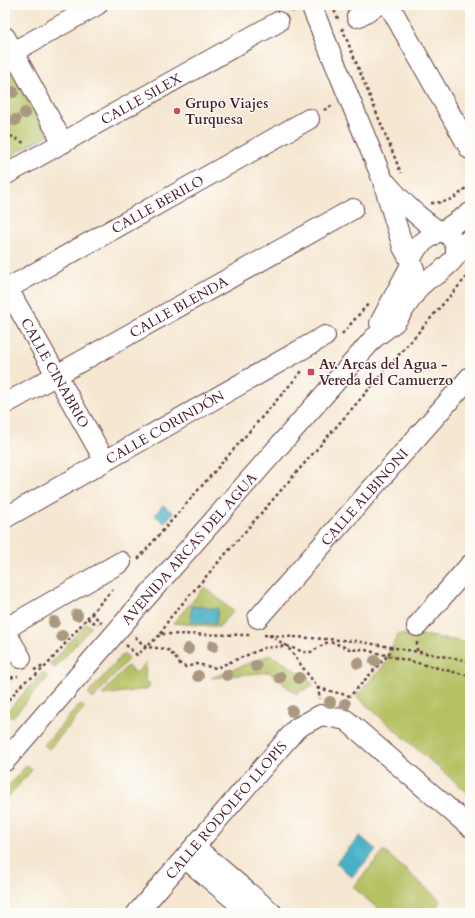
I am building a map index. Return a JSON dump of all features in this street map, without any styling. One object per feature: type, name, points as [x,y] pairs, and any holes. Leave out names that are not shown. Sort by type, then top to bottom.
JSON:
[{"type":"street","points":[[63,143],[9,45],[97,5]]},
{"type":"street","points":[[357,17],[378,5]]},
{"type":"street","points":[[389,5],[470,149]]},
{"type":"street","points":[[294,13],[382,178],[403,246],[415,272],[428,278],[438,274],[450,264],[456,254],[470,239]]},
{"type":"street","name":"CALLE SILEX","points":[[5,175],[294,13]]},
{"type":"street","name":"CALLE BERILO","points":[[6,287],[310,119]]},
{"type":"street","points":[[382,178],[403,203],[418,217],[452,239],[457,246],[456,254]]},
{"type":"street","name":"CALLE BLENDA","points":[[5,404],[353,209]]},
{"type":"street","points":[[411,262],[418,246],[470,213]]},
{"type":"street","name":"AVENIDA ARCAS DEL AGUA","points":[[374,338],[411,262]]},
{"type":"street","name":"AVENIDA ARCAS DEL AGUA","points":[[5,761],[106,625],[374,338],[394,322],[419,287],[428,278]]},
{"type":"street","name":"CALLE CINABRIO","points":[[6,287],[105,461]]},
{"type":"street","name":"CALLE CORINDÓN","points":[[5,518],[332,336]]},
{"type":"street","name":"CALLE ALBINONI","points":[[262,631],[470,377]]},
{"type":"street","points":[[21,658],[5,630],[128,562]]},
{"type":"street","points":[[417,626],[470,565]]},
{"type":"street","points":[[321,715],[346,720],[470,827]]},
{"type":"street","name":"CALLE RODOLFO LLOPIS","points":[[137,913],[297,728],[321,715]]},
{"type":"street","points":[[190,852],[250,913]]},
{"type":"street","points":[[190,852],[272,913]]},
{"type":"path","points":[[290,5],[294,13]]},
{"type":"path","points":[[332,5],[403,177]]},
{"type":"path","points":[[330,98],[335,112]]},
{"type":"path","points":[[428,203],[441,203],[454,199],[470,183]]},
{"type":"path","points":[[92,613],[137,655],[162,634],[169,619],[470,273]]},
{"type":"path","points":[[332,336],[372,299]]},
{"type":"path","points":[[128,562],[305,368]]},
{"type":"path","points":[[5,704],[24,682],[36,676],[47,665],[115,586]]},
{"type":"path","points":[[87,618],[97,625],[106,625]]},
{"type":"path","points":[[162,634],[262,631],[356,641],[470,661]]},
{"type":"path","points":[[262,631],[287,646],[304,652],[311,652],[328,642],[334,642],[352,650],[361,649],[470,676]]},
{"type":"path","points":[[135,636],[146,647],[167,649],[174,655],[181,665],[186,667],[197,664],[216,668],[264,648],[287,646]]},
{"type":"path","points":[[287,646],[318,688],[321,715]]},
{"type":"path","points":[[318,688],[350,696],[388,656],[392,647]]},
{"type":"green space","points":[[5,60],[48,135],[5,159]]},
{"type":"green space","points":[[205,587],[233,611],[219,627],[173,623]]},
{"type":"green space","points":[[86,623],[91,627],[55,668],[50,664]]},
{"type":"green space","points":[[398,634],[422,635],[470,643],[470,795],[356,696],[386,663],[388,655]]},
{"type":"green space","points":[[124,653],[129,658],[93,699],[88,694]]},
{"type":"green space","points":[[270,655],[307,678],[313,686],[296,694],[269,672],[211,678]]},
{"type":"green space","points":[[146,663],[145,679],[150,684],[148,689],[102,695],[127,666],[136,673]]},
{"type":"green space","points":[[43,672],[48,677],[12,718],[6,713]]},
{"type":"green space","points":[[80,704],[85,708],[49,749],[44,745]]},
{"type":"green space","points":[[27,765],[32,770],[5,800],[5,790]]},
{"type":"green space","points":[[384,851],[441,901],[431,913],[383,913],[353,887]]},
{"type":"water","points":[[163,505],[173,513],[164,523],[155,515]]},
{"type":"water","points":[[192,606],[218,609],[216,624],[190,622]]},
{"type":"water","points":[[360,836],[376,850],[352,877],[336,863]]},
{"type":"place","name":"Grupo Viajes Turquesa","points":[[177,111]]},
{"type":"place","name":"Av. Arcas del Agua - Vereda del Camuerzo","points":[[311,372]]}]
